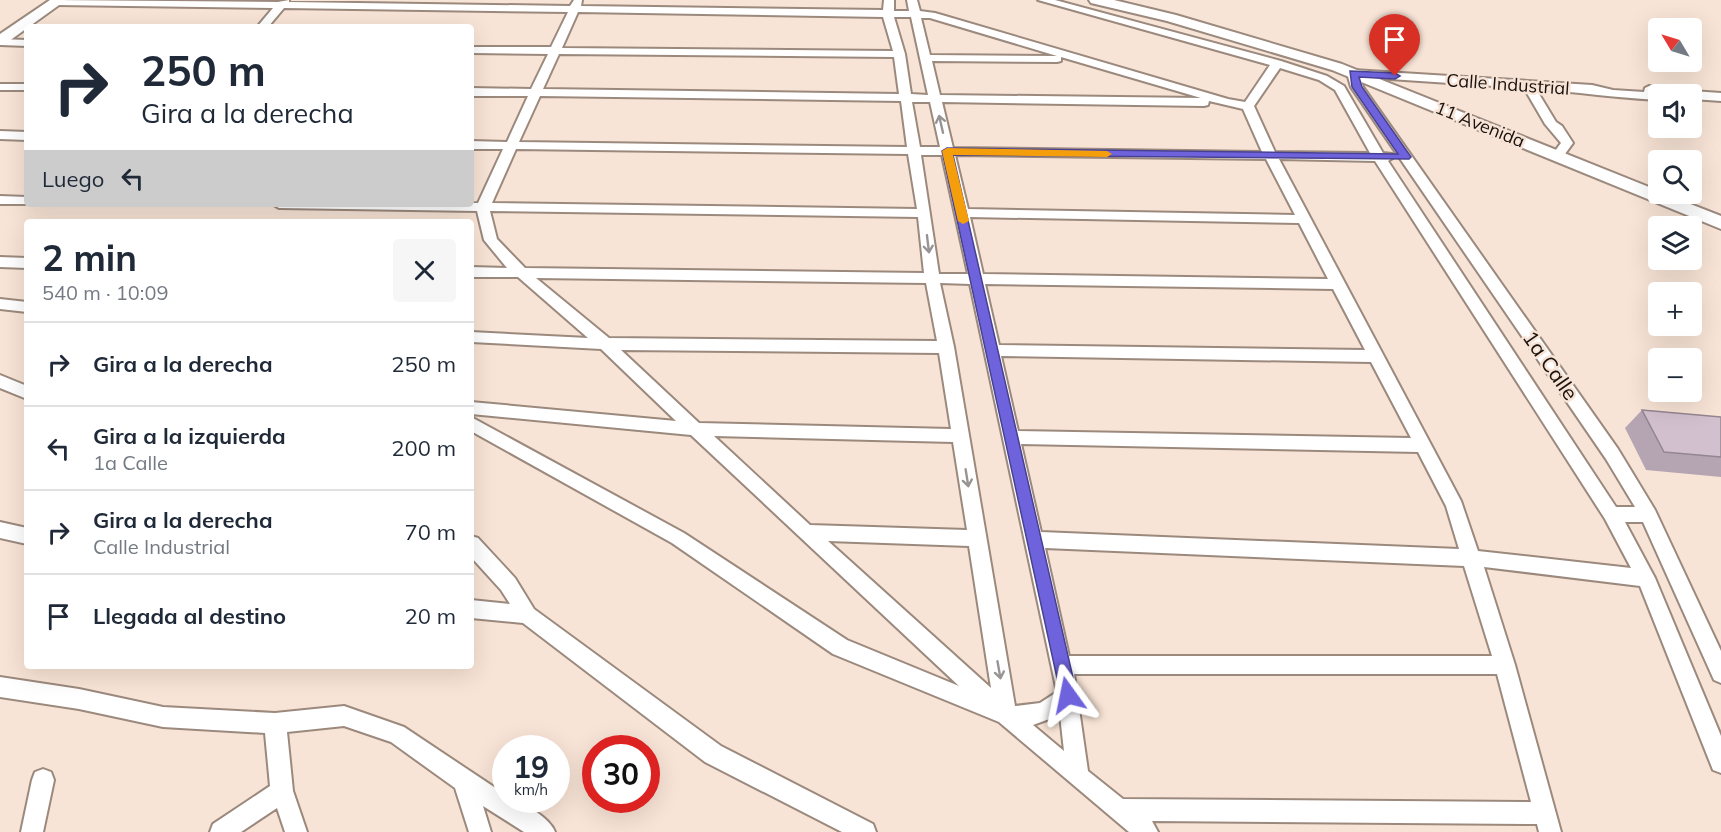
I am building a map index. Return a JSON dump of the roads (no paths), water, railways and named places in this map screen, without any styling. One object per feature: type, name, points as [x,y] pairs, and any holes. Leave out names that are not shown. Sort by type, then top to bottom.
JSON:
[{"type":"main road","name":"11 Avenida","points":[[1096,0],[1281,49],[1353,73],[1721,223]]},
{"type":"main road","points":[[25,24],[58,1]]},
{"type":"main road","points":[[0,42],[24,25]]},
{"type":"street","points":[[1043,0],[1277,63],[1334,82],[1341,88],[1379,157],[1611,514],[1646,578],[1721,762]]},
{"type":"street","points":[[58,1],[914,7],[931,15],[1075,59],[1226,102],[1248,106]]},
{"type":"street","points":[[265,24],[283,2]]},
{"type":"street","points":[[576,5],[483,207],[486,229],[499,252],[605,344],[806,533],[1006,715],[1147,832]]},
{"type":"street","points":[[888,7],[899,54],[932,279],[946,347],[1006,715]]},
{"type":"street","points":[[914,7],[1062,665],[1078,777]]},
{"type":"street","points":[[0,42],[24,43]]},
{"type":"street","points":[[474,50],[899,54]]},
{"type":"street","points":[[926,58],[1075,59]]},
{"type":"street","points":[[1248,106],[1277,63]]},
{"type":"street","name":"Calle Industrial","points":[[1353,73],[1592,89],[1613,94],[1648,96]]},
{"type":"street","name":"1a Calle","points":[[1353,73],[1357,87],[1612,454],[1649,515],[1721,673]]},
{"type":"street","points":[[1528,85],[1551,124],[1558,129],[1566,143],[1558,155]]},
{"type":"street","points":[[0,87],[24,87]]},
{"type":"street","name":"Calle Industrial","points":[[1592,89],[1608,87],[1648,90]]},
{"type":"street","points":[[474,92],[906,100],[1226,102]]},
{"type":"street","points":[[1702,96],[1721,97]]},
{"type":"street","points":[[1121,810],[1548,822],[1505,665],[1455,506],[1270,157],[1248,106]]},
{"type":"street","points":[[0,135],[24,136]]},
{"type":"street","points":[[474,145],[1406,157]]},
{"type":"street","points":[[0,200],[24,201]]},
{"type":"street","points":[[474,207],[924,213]]},
{"type":"street","points":[[962,213],[1303,219]]},
{"type":"street","points":[[0,262],[24,263]]},
{"type":"street","points":[[474,272],[1337,284]]},
{"type":"street","points":[[0,304],[24,307]]},
{"type":"street","points":[[474,337],[605,344],[946,347]]},
{"type":"street","points":[[992,350],[1376,356]]},
{"type":"street","points":[[0,381],[24,392]]},
{"type":"street","points":[[474,408],[695,429],[960,436]]},
{"type":"street","points":[[474,425],[678,538],[840,647],[1006,715],[1020,717],[1046,712],[1068,695]]},
{"type":"street","points":[[1012,437],[1423,445]]},
{"type":"street","points":[[1611,514],[1649,515]]},
{"type":"street","points":[[0,530],[24,535]]},
{"type":"street","points":[[806,533],[976,538]]},
{"type":"street","points":[[1034,540],[1472,558],[1646,578]]},
{"type":"street","points":[[474,547],[507,584],[527,615],[713,754],[865,832]]},
{"type":"street","points":[[474,609],[527,615]]},
{"type":"street","points":[[1062,665],[1505,665]]},
{"type":"street","points":[[0,687],[80,699],[163,717],[275,723],[344,716],[397,734],[464,781],[544,832]]},
{"type":"street","points":[[275,723],[282,790],[296,832]]},
{"type":"street","points":[[32,832],[43,780]]},
{"type":"street","points":[[464,781],[480,832]]},
{"type":"street","points":[[221,832],[282,790]]}]
